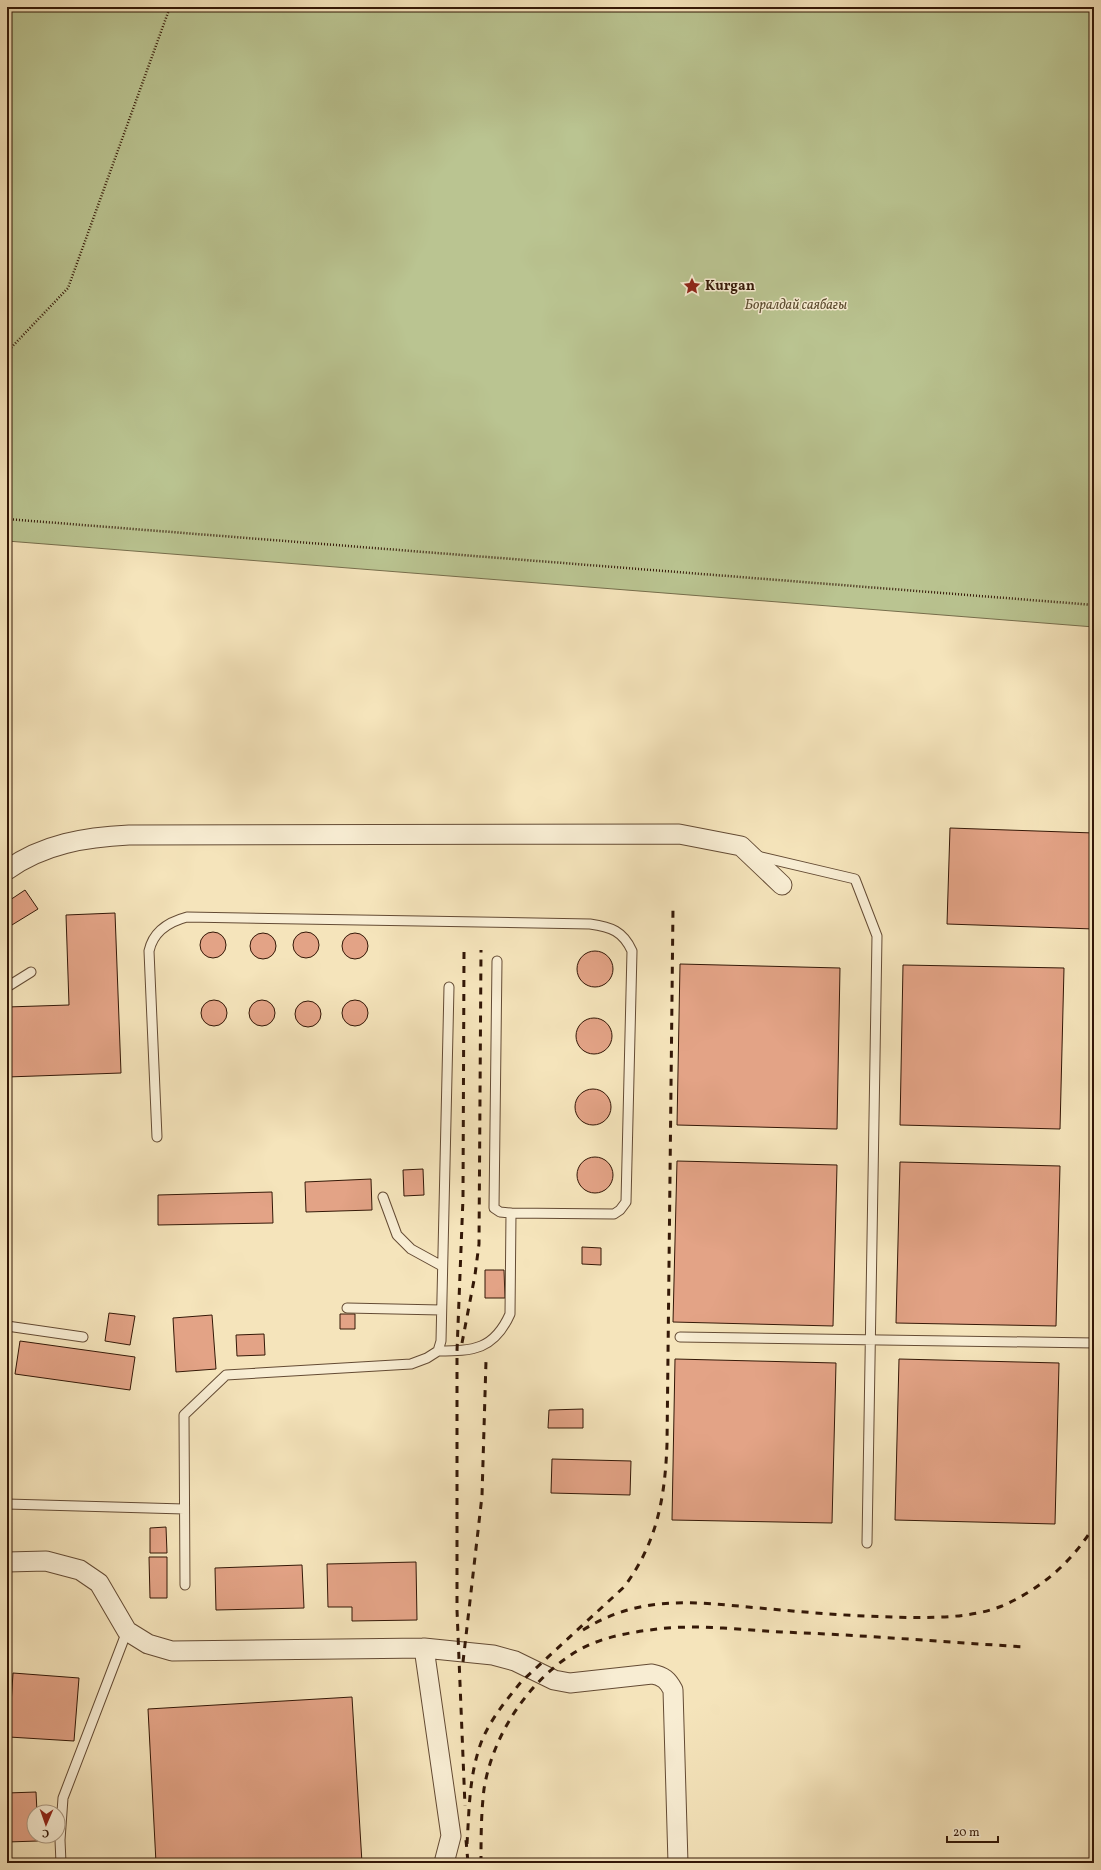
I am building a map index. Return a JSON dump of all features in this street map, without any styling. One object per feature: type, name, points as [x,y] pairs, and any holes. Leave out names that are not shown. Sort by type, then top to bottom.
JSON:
[{"type":"street","points":[[7,870],[22,859],[62,843],[97,837],[129,835],[679,834],[741,846],[782,885]]},
{"type":"street","points":[[7,1562],[46,1561],[80,1570],[99,1583],[127,1631],[148,1644],[172,1651],[424,1648],[493,1654],[515,1661],[554,1680],[570,1683],[652,1674],[662,1676],[669,1682],[673,1690],[682,1862]]},
{"type":"street","points":[[424,1648],[451,1836],[444,1863]]},
{"type":"lane","points":[[750,855],[855,879],[877,936],[867,1543]]},
{"type":"lane","points":[[157,1136],[149,951],[151,940],[166,925],[176,919],[187,917],[590,924],[607,926],[619,933],[628,942],[632,951],[626,1202],[620,1210],[614,1214],[511,1213],[500,1212],[494,1208],[497,961]]},
{"type":"lane","points":[[7,987],[31,972]]},
{"type":"lane","points":[[438,1351],[440,1341],[441,1310],[449,987]]},
{"type":"lane","points":[[383,1197],[397,1235],[411,1249],[442,1266]]},
{"type":"lane","points":[[185,1586],[184,1415],[226,1375],[411,1364],[427,1358],[438,1351],[470,1350],[480,1348],[492,1339],[504,1326],[510,1314],[511,1213]]},
{"type":"lane","points":[[347,1308],[441,1310]]},
{"type":"lane","points":[[7,1326],[83,1337]]},
{"type":"lane","points":[[680,1337],[1094,1343]]},
{"type":"lane","points":[[7,1504],[184,1509]]},
{"type":"lane","points":[[61,1863],[60,1840],[63,1798],[127,1631]]},
{"type":"path","points":[[7,352],[68,288],[170,7]]},
{"type":"path","points":[[7,519],[1094,605]]},
{"type":"green space","name":"Боралдай саябағы","points":[[7,7],[1094,7],[1094,627],[7,541]]},
{"type":"building","points":[[950,828],[1094,833],[1094,929],[947,924]]},
{"type":"building","points":[[25,890],[38,909],[7,928],[7,902]]},
{"type":"building","points":[[115,913],[121,1073],[7,1077],[7,1007],[69,1005],[66,915]]},
{"type":"building","points":[[213,932],[222,936],[226,945],[222,954],[213,958],[204,954],[200,945],[204,936]]},
{"type":"building","points":[[306,932],[315,936],[319,945],[315,954],[306,958],[297,954],[293,945],[297,936]]},
{"type":"building","points":[[263,933],[272,937],[276,946],[272,955],[263,959],[254,955],[250,946],[254,937]]},
{"type":"building","points":[[355,933],[364,937],[368,946],[364,955],[355,959],[346,955],[342,946],[346,937]]},
{"type":"building","points":[[599,951],[608,956],[612,962],[612,976],[608,982],[599,987],[591,987],[582,982],[578,976],[577,965],[582,956],[588,952]]},
{"type":"building","points":[[680,964],[840,968],[837,1129],[677,1125]]},
{"type":"building","points":[[903,965],[1064,968],[1060,1129],[900,1125]]},
{"type":"building","points":[[214,1000],[223,1004],[227,1013],[223,1022],[214,1026],[205,1022],[201,1013],[205,1004]]},
{"type":"building","points":[[262,1000],[271,1004],[275,1013],[271,1022],[262,1026],[253,1022],[249,1013],[253,1004]]},
{"type":"building","points":[[355,1000],[364,1004],[368,1013],[364,1022],[355,1026],[346,1022],[342,1013],[346,1004]]},
{"type":"building","points":[[308,1001],[317,1005],[321,1014],[317,1023],[308,1027],[299,1023],[295,1014],[299,1005]]},
{"type":"building","points":[[598,1018],[607,1023],[611,1029],[611,1043],[607,1049],[598,1054],[590,1054],[581,1049],[577,1043],[576,1032],[581,1023],[587,1019]]},
{"type":"building","points":[[597,1089],[606,1094],[610,1100],[610,1114],[606,1120],[597,1125],[589,1125],[580,1120],[576,1114],[575,1103],[580,1094],[586,1090]]},
{"type":"building","points":[[599,1157],[608,1162],[612,1168],[612,1182],[608,1188],[599,1193],[591,1193],[582,1188],[578,1182],[577,1171],[582,1162],[588,1158]]},
{"type":"building","points":[[677,1161],[837,1165],[833,1326],[673,1322]]},
{"type":"building","points":[[900,1162],[1060,1166],[1056,1326],[896,1323]]},
{"type":"building","points":[[423,1169],[424,1195],[404,1196],[403,1170]]},
{"type":"building","points":[[371,1179],[372,1210],[306,1212],[305,1182]]},
{"type":"building","points":[[272,1192],[273,1223],[158,1225],[158,1195]]},
{"type":"building","points":[[582,1247],[601,1248],[601,1265],[582,1264]]},
{"type":"building","points":[[485,1270],[504,1270],[505,1298],[485,1298]]},
{"type":"building","points":[[109,1313],[135,1316],[130,1345],[105,1341]]},
{"type":"building","points":[[340,1314],[355,1314],[355,1329],[340,1329]]},
{"type":"building","points":[[212,1315],[216,1369],[176,1372],[173,1318]]},
{"type":"building","points":[[264,1334],[265,1355],[237,1356],[236,1335]]},
{"type":"building","points":[[20,1341],[135,1357],[130,1390],[15,1374]]},
{"type":"building","points":[[675,1359],[836,1363],[832,1523],[672,1520]]},
{"type":"building","points":[[899,1359],[1059,1363],[1055,1524],[895,1520]]},
{"type":"building","points":[[583,1409],[583,1428],[548,1428],[549,1410]]},
{"type":"building","points":[[552,1459],[631,1461],[630,1495],[551,1493]]},
{"type":"building","points":[[166,1527],[167,1553],[150,1553],[150,1528]]},
{"type":"building","points":[[149,1557],[167,1557],[167,1598],[150,1598]]},
{"type":"building","points":[[416,1562],[417,1620],[352,1621],[352,1607],[328,1607],[327,1564]]},
{"type":"building","points":[[302,1565],[304,1608],[216,1610],[215,1568]]},
{"type":"building","points":[[13,1673],[79,1678],[74,1741],[9,1737]]},
{"type":"building","points":[[352,1697],[362,1863],[156,1863],[148,1709]]},
{"type":"building","points":[[36,1792],[37,1804],[26,1804],[26,1841],[7,1842],[7,1793]]},
{"type":"railway","points":[[467,1844],[470,1798],[475,1763],[481,1742],[490,1724],[521,1682],[624,1587],[644,1554],[652,1537],[661,1501],[667,1444],[673,908]]},
{"type":"railway","points":[[462,1343],[475,1275],[479,1244],[481,950]]},
{"type":"railway","points":[[464,952],[463,1198],[457,1351],[457,1610],[465,1806]]},
{"type":"railway","points":[[463,1662],[482,1496],[486,1361]]},
{"type":"railway","points":[[583,1630],[605,1618],[626,1611],[668,1603],[712,1604],[842,1615],[947,1617],[976,1613],[1002,1606],[1042,1583],[1066,1563],[1094,1526]]},
{"type":"railway","points":[[481,1863],[484,1789],[489,1768],[505,1729],[516,1710],[543,1677],[577,1651],[596,1642],[616,1636],[648,1630],[704,1627],[1026,1647]]},
{"type":"railway","points":[[466,1840],[468,1863]]},
{"type":"place","name":"Kurgan","points":[[692,286]]}]
